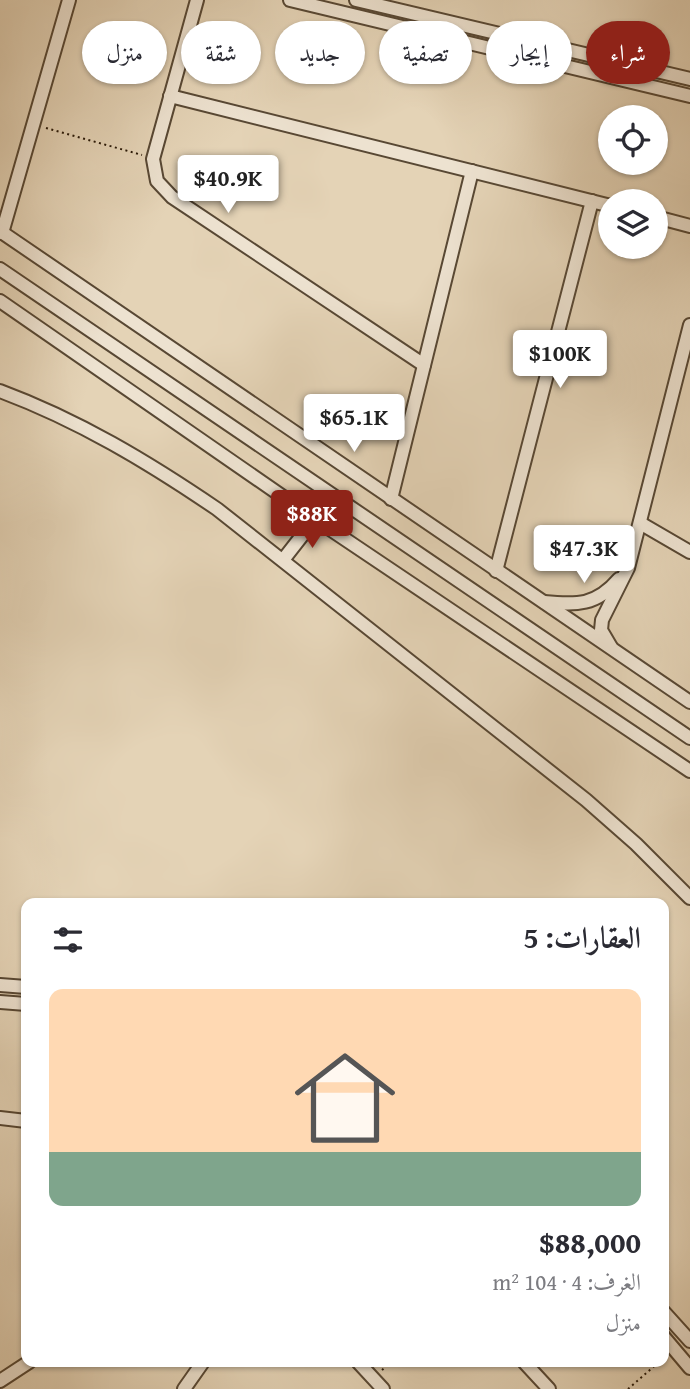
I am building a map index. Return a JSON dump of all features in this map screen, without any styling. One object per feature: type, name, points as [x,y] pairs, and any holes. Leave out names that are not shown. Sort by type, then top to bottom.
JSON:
[{"type":"street","points":[[69,0],[1,232],[690,702]]},
{"type":"street","points":[[197,0],[153,159],[157,181],[172,197],[424,365]]},
{"type":"street","points":[[289,0],[379,21]]},
{"type":"street","points":[[356,0],[443,21]]},
{"type":"street","points":[[472,28],[690,79]]},
{"type":"street","points":[[472,44],[690,96]]},
{"type":"street","points":[[170,96],[598,203]]},
{"type":"street","points":[[391,499],[472,171]]},
{"type":"street","points":[[496,571],[592,201]]},
{"type":"street","points":[[668,220],[690,226]]},
{"type":"street","points":[[0,269],[690,738]]},
{"type":"street","points":[[0,301],[315,519],[690,771]]},
{"type":"street","points":[[614,652],[601,630],[602,620],[628,568],[686,355],[690,325]]},
{"type":"street","points":[[0,391],[58,415],[142,459],[217,509],[586,800],[636,844],[690,898]]},
{"type":"street","points":[[283,560],[315,519]]},
{"type":"street","points":[[640,523],[690,552]]},
{"type":"street","points":[[541,602],[571,604],[597,598],[609,591],[628,568]]},
{"type":"street","points":[[0,985],[21,987]]},
{"type":"street","points":[[0,1002],[21,1004]]},
{"type":"street","points":[[0,1118],[21,1120]]},
{"type":"street","points":[[669,1318],[690,1341]]},
{"type":"street","points":[[669,1343],[690,1368]]},
{"type":"street","points":[[0,1381],[21,1367]]},
{"type":"street","points":[[184,1389],[199,1367]]},
{"type":"street","points":[[363,1367],[383,1389]]},
{"type":"street","points":[[529,1367],[549,1389]]},
{"type":"path","points":[[33,124],[153,159]]},
{"type":"path","points":[[373,1378],[385,1367]]},
{"type":"path","points":[[628,1389],[653,1367]]}]
